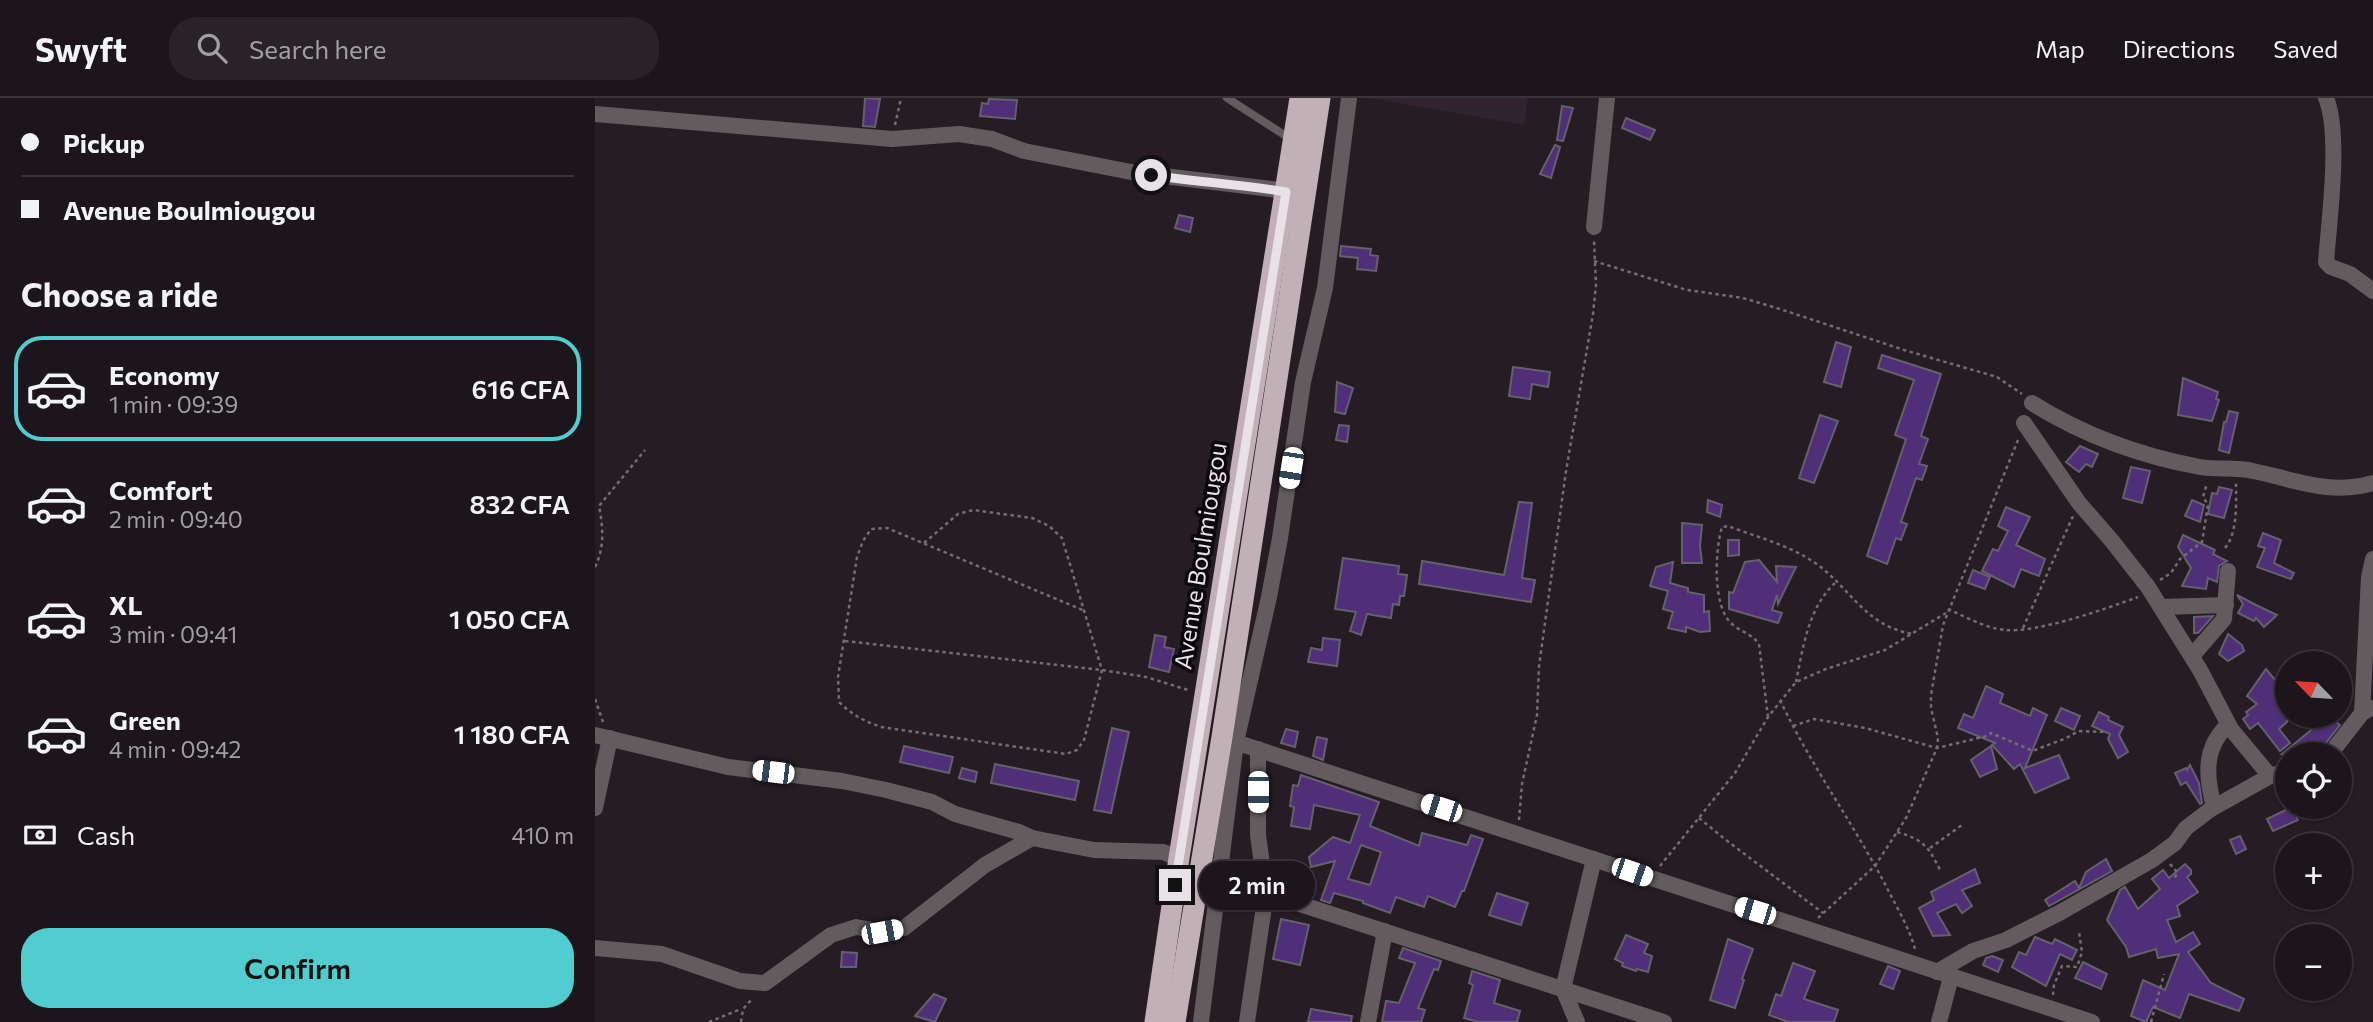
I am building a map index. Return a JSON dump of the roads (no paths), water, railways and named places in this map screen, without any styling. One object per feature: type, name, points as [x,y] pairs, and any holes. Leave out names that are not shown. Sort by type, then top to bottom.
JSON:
[{"type":"highway","name":"Avenue Boulmiougou","points":[[1175,1022],[1229,740],[1299,239],[1293,141],[1300,98]]},
{"type":"highway","name":"Avenue Boulmiougou","points":[[1155,1022],[1206,695],[1295,192],[1320,98]]},
{"type":"street","points":[[595,106],[599,98]]},
{"type":"street","points":[[1201,1022],[1229,740],[1269,597],[1303,382],[1325,288],[1349,98]]},
{"type":"street","points":[[1594,227],[1607,98]]},
{"type":"street","points":[[2326,98],[2331,112],[2332,174],[2326,262],[2331,267],[2350,274],[2373,291]]},
{"type":"street","points":[[595,114],[892,138],[959,134],[992,139],[1024,151],[1131,172],[1295,192]]},
{"type":"street","points":[[2032,403],[2057,419],[2145,455],[2211,468],[2249,470],[2315,487],[2335,488],[2373,483]]},
{"type":"street","points":[[2024,423],[2079,503],[2149,589],[2192,656],[2228,725],[2270,776]]},
{"type":"street","points":[[2340,742],[2367,710],[2369,577],[2373,559]]},
{"type":"street","points":[[2192,656],[2224,619],[2228,571]]},
{"type":"street","points":[[2161,607],[2226,604]]},
{"type":"street","points":[[2214,807],[2207,780],[2209,752],[2228,725]]},
{"type":"street","points":[[595,808],[606,738],[728,767],[885,789],[932,802],[955,814],[1032,838],[1094,850],[1163,852],[1179,858]]},
{"type":"street","points":[[1229,740],[2092,1022]]},
{"type":"street","points":[[1247,1022],[1266,893],[1258,835],[1258,749]]},
{"type":"street","points":[[1939,1022],[1944,975],[1973,951],[2006,940],[2061,912],[2162,853],[2175,843],[2186,828],[2214,807],[2275,775]]},
{"type":"street","points":[[595,948],[662,954],[740,981],[765,983],[831,935],[856,927],[882,932],[904,928],[985,865],[1032,838]]},
{"type":"street","points":[[1577,1022],[1563,989],[1594,859]]},
{"type":"street","points":[[1266,893],[1664,1022]]},
{"type":"street","points":[[1368,1022],[1385,931]]},
{"type":"lane","points":[[1227,98],[1293,141]]}]
